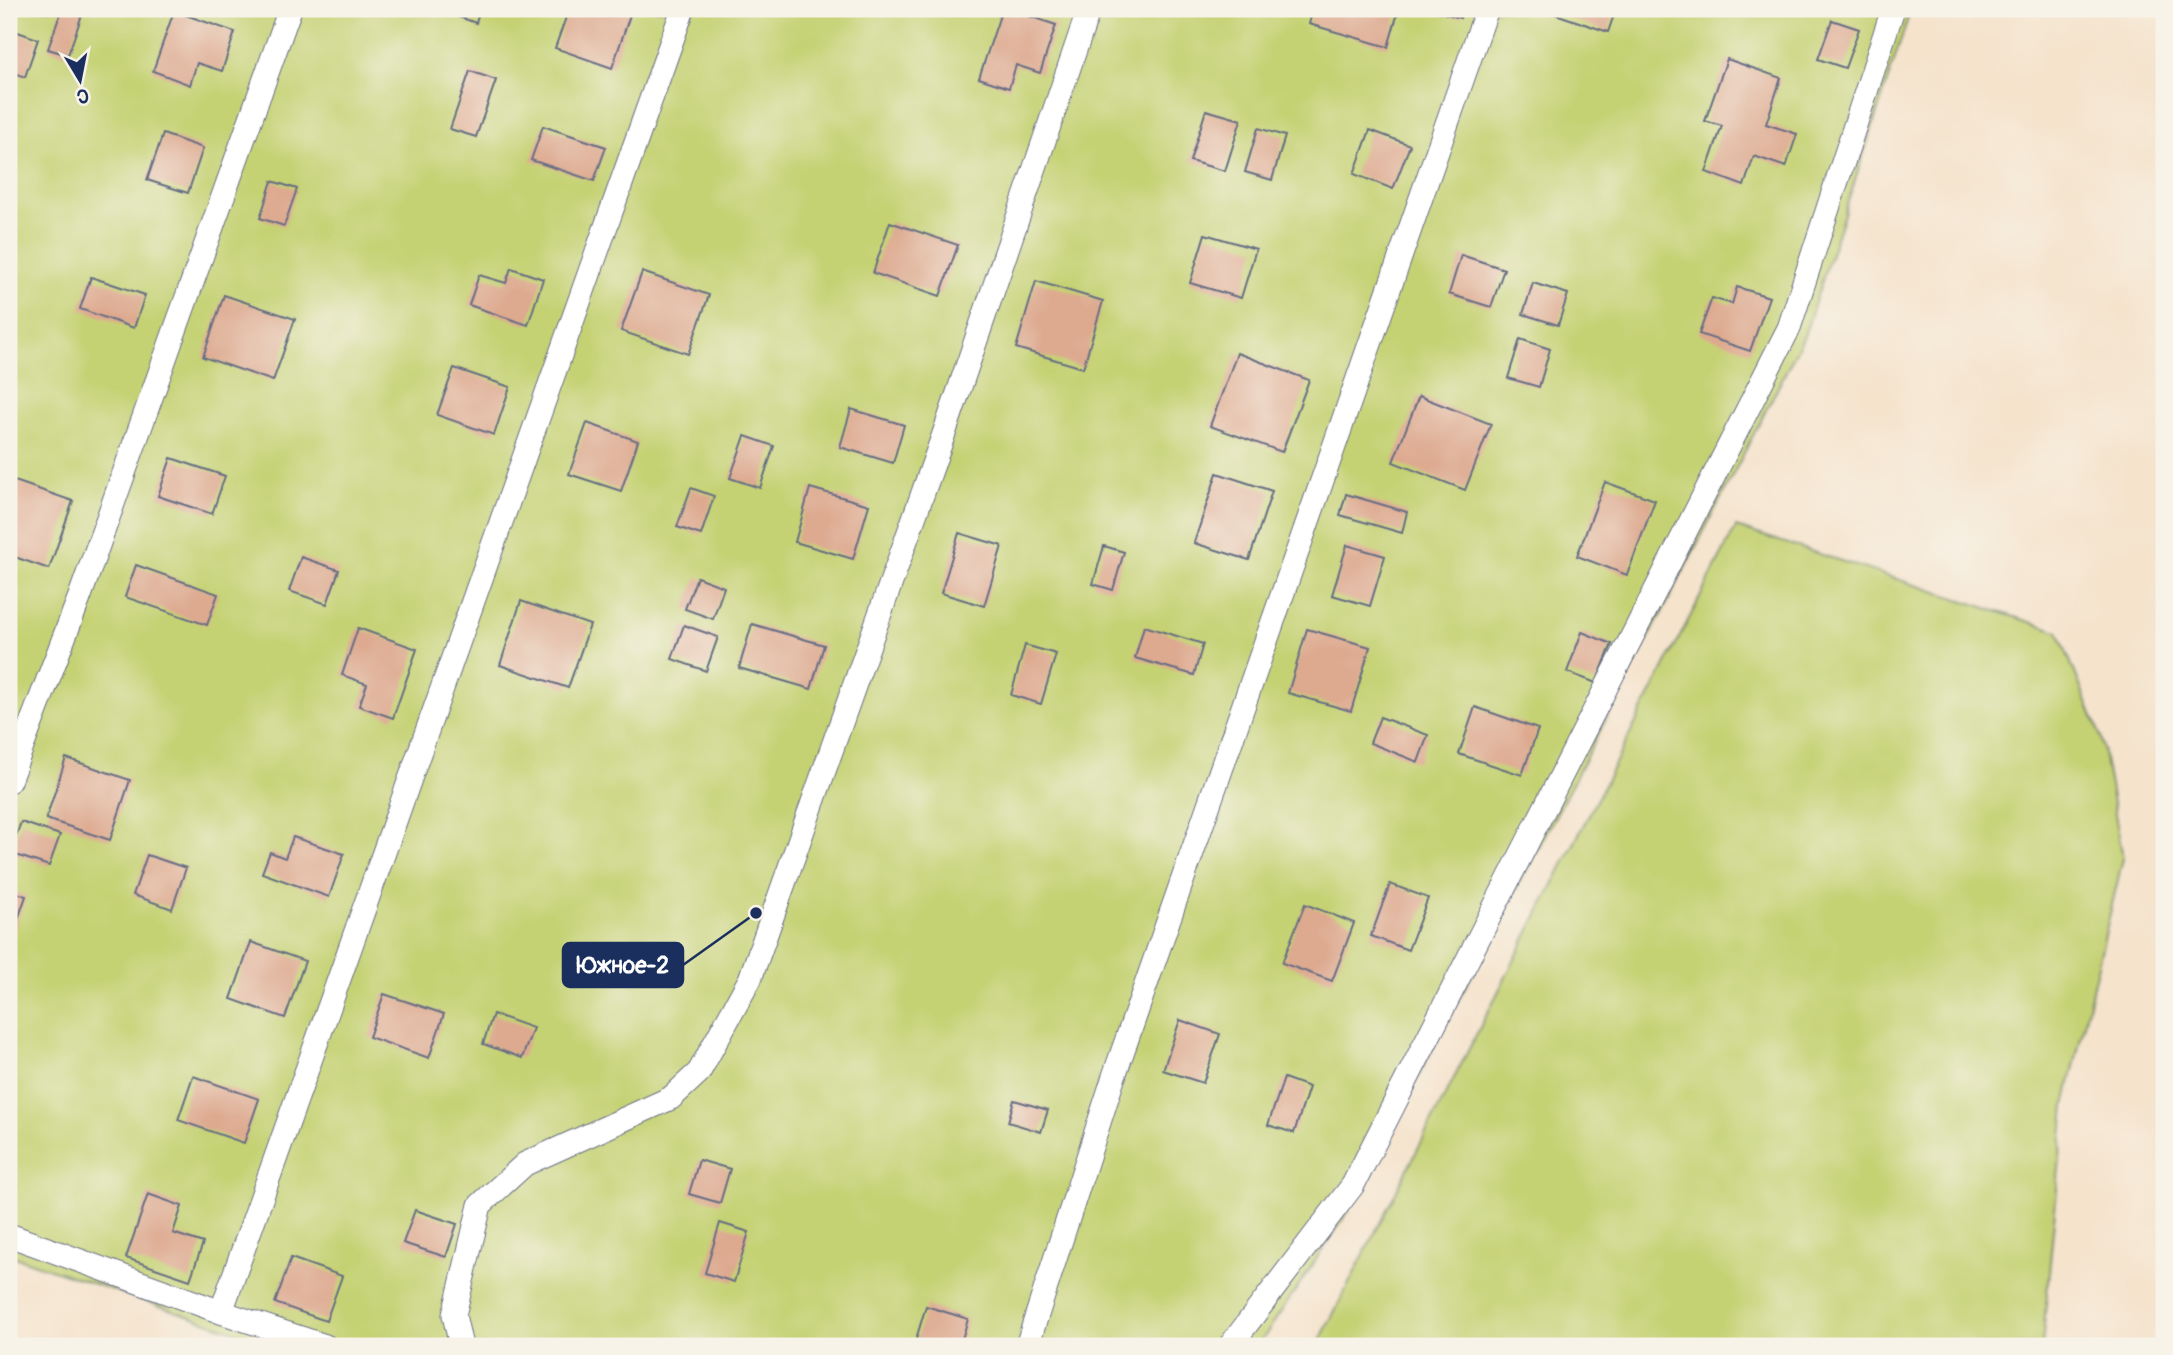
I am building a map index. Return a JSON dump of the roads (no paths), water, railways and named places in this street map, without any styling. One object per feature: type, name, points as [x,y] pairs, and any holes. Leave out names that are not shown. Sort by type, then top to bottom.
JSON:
[{"type":"lane","points":[[9,781],[80,596],[289,9]]},
{"type":"lane","points":[[221,1312],[683,9]]},
{"type":"lane","points":[[461,1346],[454,1315],[480,1205],[524,1164],[671,1098],[699,1072],[750,979],[946,428],[1089,9]]},
{"type":"lane","points":[[1027,1346],[1114,1076],[1487,9]]},
{"type":"lane","points":[[1230,1346],[1353,1185],[1789,328],[1893,9]]},
{"type":"lane","points":[[9,1235],[221,1312],[325,1346]]},
{"type":"place","name":"Южное-2","points":[[756,913]]}]
